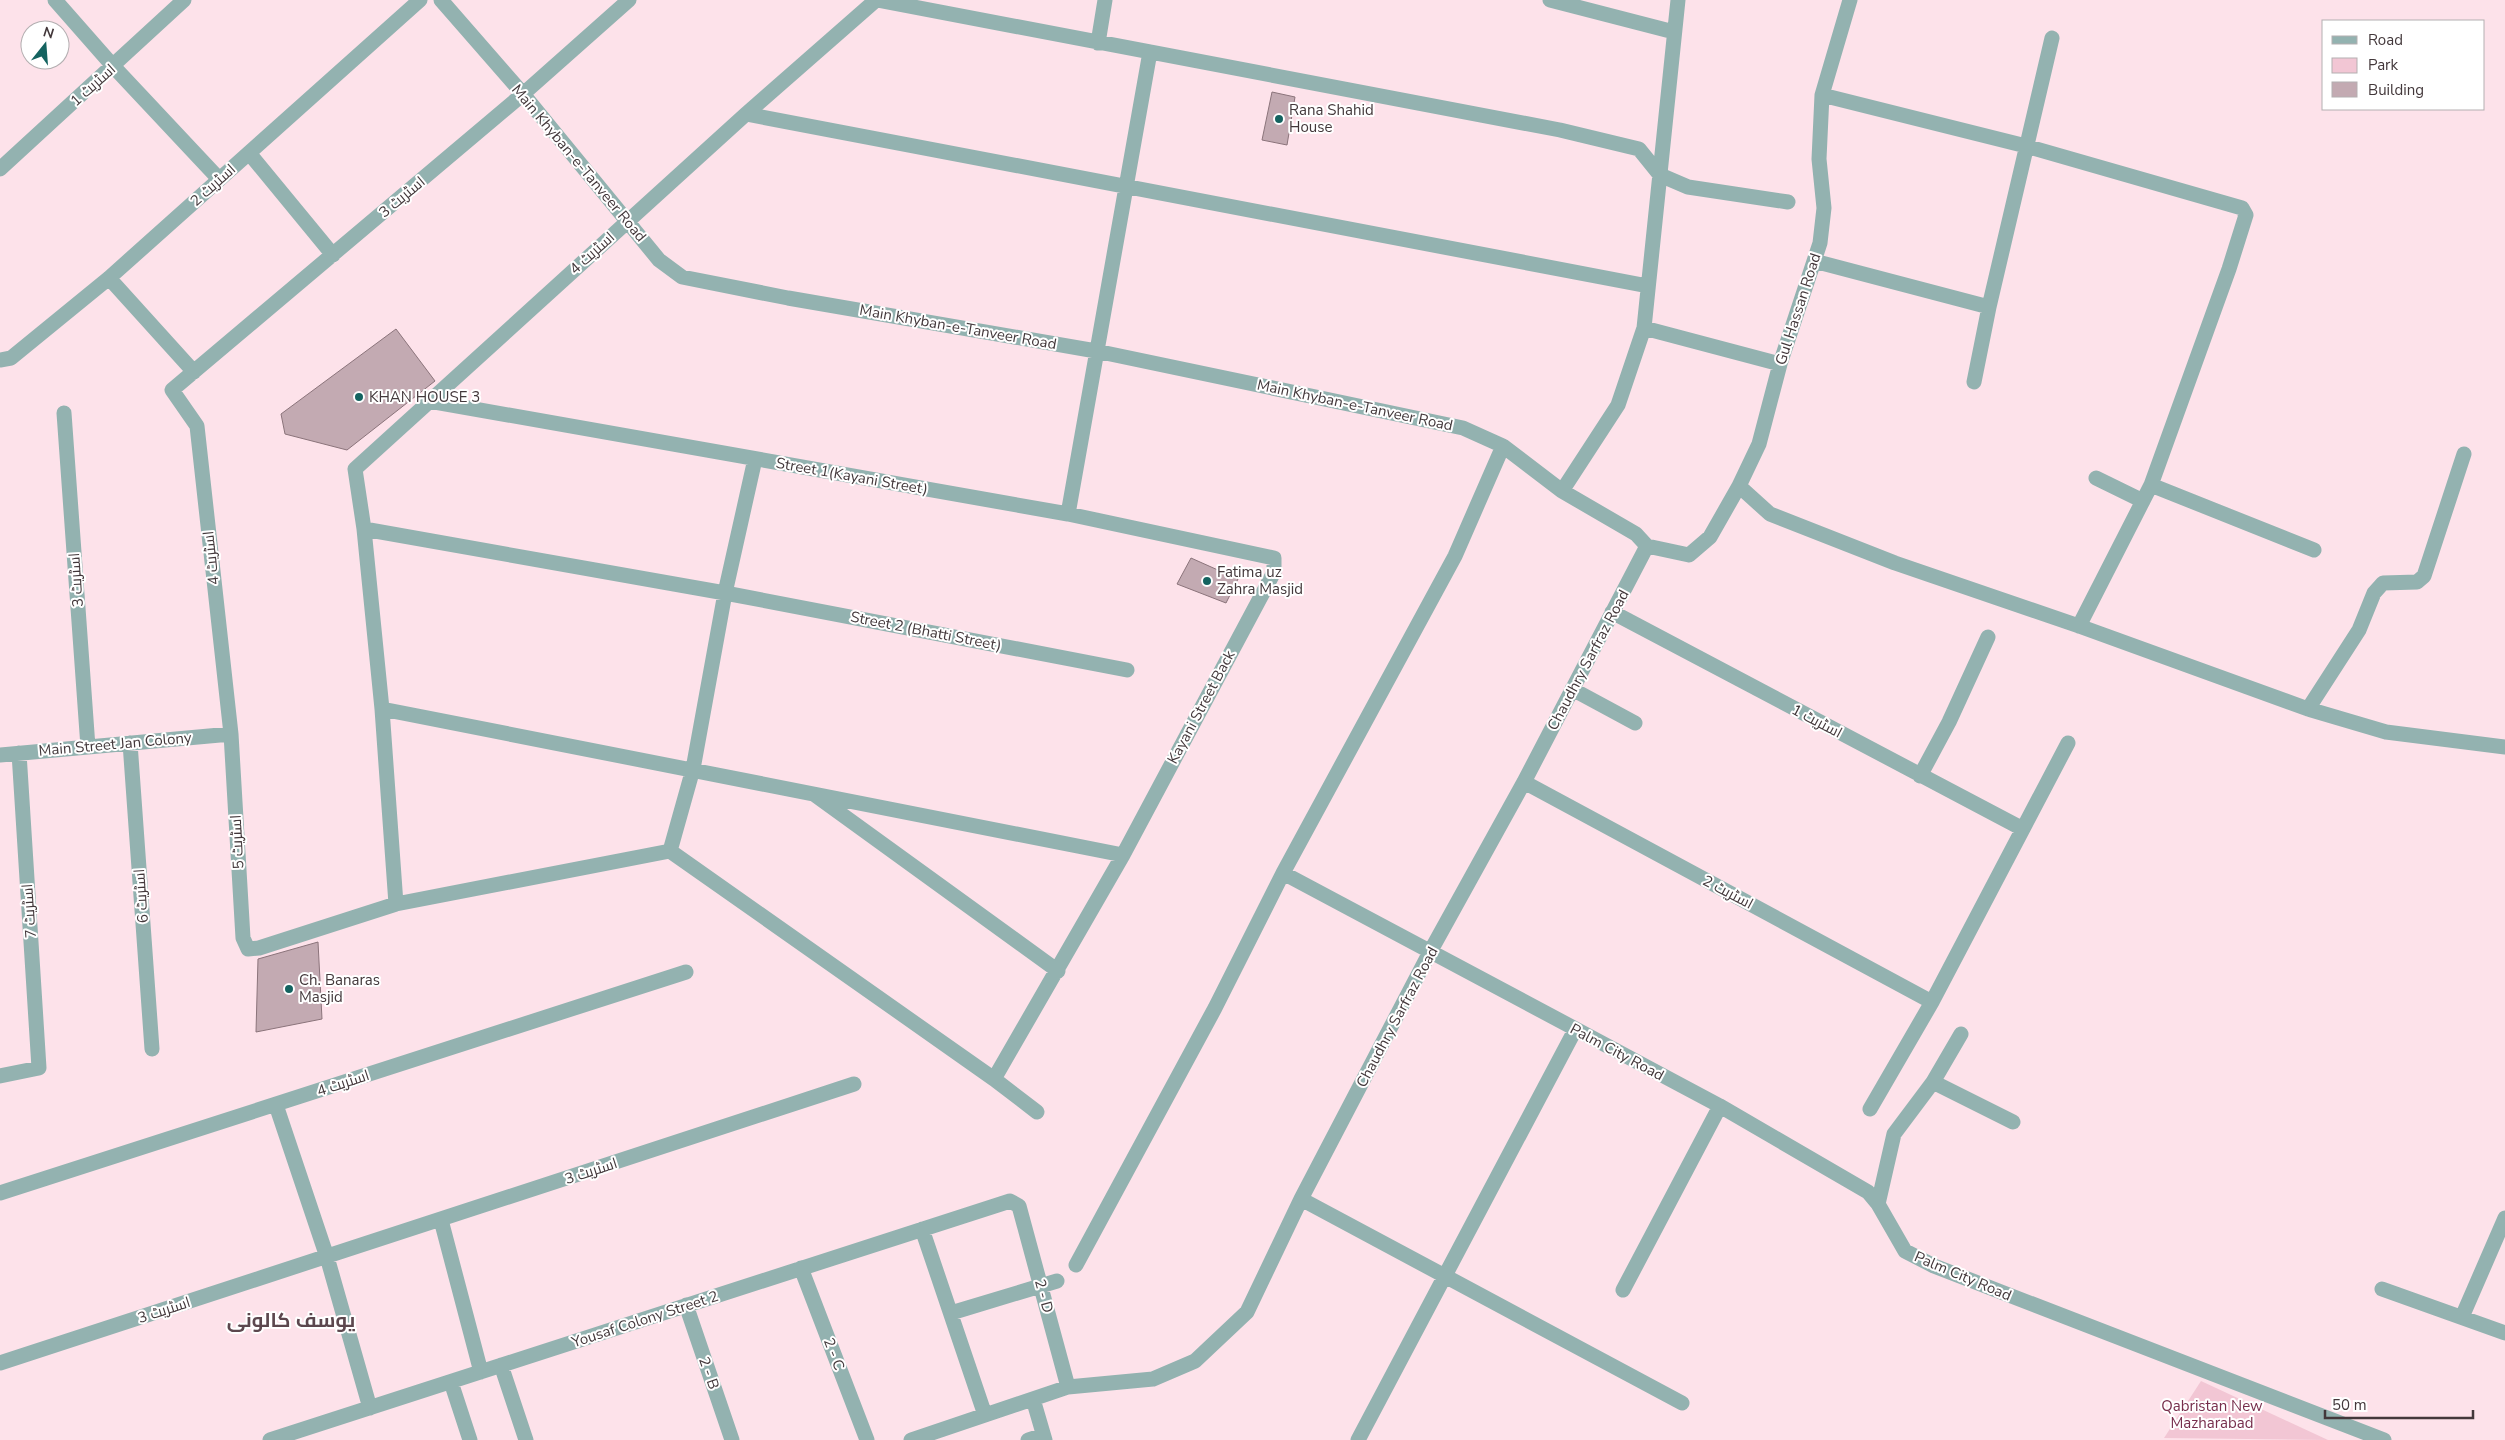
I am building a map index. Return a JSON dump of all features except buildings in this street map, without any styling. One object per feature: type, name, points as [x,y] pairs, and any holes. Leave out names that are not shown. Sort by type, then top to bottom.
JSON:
[{"type":"street","points":[[55,0],[113,66],[220,179]]},
{"type":"street","name":"اسٹریٹ 1","points":[[0,169],[184,0]]},
{"type":"street","name":"اسٹریٹ 2","points":[[0,360],[10,358],[110,278],[420,0]]},
{"type":"street","name":"Main Khyban-e-Tanveer Road","points":[[441,0],[523,94],[659,260],[682,277],[788,298],[1096,351],[1454,426],[1503,446],[1569,494],[1636,534],[1647,546]]},
{"type":"street","name":"اسٹریٹ 3","points":[[172,390],[523,94],[629,0]]},
{"type":"street","points":[[877,0],[1560,130],[1639,149],[1660,175],[1688,187],[1788,202]]},
{"type":"street","name":"اسٹریٹ 4","points":[[364,528],[355,468],[746,114],[877,0]]},
{"type":"street","points":[[1098,43],[1105,0]]},
{"type":"street","points":[[1550,0],[1674,32]]},
{"type":"street","points":[[1569,494],[1618,405],[1644,328],[1678,0]]},
{"type":"street","name":"Gul Hassan Road","points":[[1647,546],[1689,555],[1710,537],[1740,486],[1759,444],[1780,364],[1820,243],[1824,208],[1819,159],[1822,95],[1850,0]]},
{"type":"street","points":[[1974,382],[1989,307],[2052,38]]},
{"type":"street","points":[[1068,514],[1150,52]]},
{"type":"street","points":[[1822,95],[2026,146],[2242,208],[2246,215],[2229,269],[2151,485],[2079,626]]},
{"type":"street","points":[[746,114],[1648,286]]},
{"type":"street","points":[[250,152],[333,255]]},
{"type":"street","points":[[1814,261],[1989,307]]},
{"type":"street","points":[[110,278],[194,372]]},
{"type":"street","points":[[1644,328],[1780,364]]},
{"type":"street","name":"اسٹریٹ 4","points":[[172,390],[197,426],[231,734]]},
{"type":"street","name":"Street 1(Kayani Street)","points":[[429,401],[1068,514],[1274,558]]},
{"type":"street","name":"اسٹریٹ 3","points":[[64,413],[88,747]]},
{"type":"street","points":[[1076,1265],[1215,1008],[1283,874],[1455,556],[1503,446]]},
{"type":"street","points":[[2308,708],[2359,630],[2374,593],[2383,583],[2417,582],[2424,576],[2464,454]]},
{"type":"street","points":[[670,851],[693,769],[725,593],[755,459]]},
{"type":"street","points":[[2096,478],[2143,501]]},
{"type":"street","points":[[2151,485],[2314,550]]},
{"type":"street","points":[[1740,486],[1770,514],[1895,563],[2079,626],[2308,708],[2386,732],[2505,747]]},
{"type":"street","points":[[364,528],[382,709],[396,904],[670,851],[994,1079],[1037,1112]]},
{"type":"street","name":"Street 2 (Bhatti Street)","points":[[364,528],[725,593],[1127,670]]},
{"type":"street","name":"Chaudhry Sarfraz Road","points":[[910,1440],[1068,1387],[1152,1378],[1195,1361],[1246,1312],[1301,1199],[1430,952],[1524,782],[1647,546]]},
{"type":"street","name":"Kayani Street Back","points":[[994,1079],[1058,971],[1123,855],[1274,572],[1274,558]]},
{"type":"street","name":"اسٹریٹ 1","points":[[1612,612],[2021,828]]},
{"type":"street","points":[[1920,776],[1949,722],[1988,637]]},
{"type":"street","points":[[1572,689],[1635,723]]},
{"type":"street","points":[[382,709],[1123,855]]},
{"type":"street","name":"Main Street Jan Colony","points":[[0,755],[231,734]]},
{"type":"street","name":"اسٹریٹ 5","points":[[231,734],[243,938],[248,949],[259,948],[396,904]]},
{"type":"street","name":"اسٹریٹ 6","points":[[130,743],[152,1049]]},
{"type":"street","points":[[1870,1109],[1932,1002],[2021,828],[2068,743]]},
{"type":"street","name":"اسٹریٹ 7","points":[[0,1076],[39,1068],[19,753]]},
{"type":"street","name":"اسٹریٹ 2","points":[[1524,782],[1932,1002]]},
{"type":"street","points":[[809,792],[1058,971]]},
{"type":"street","name":"Palm City Road","points":[[1283,874],[1720,1106],[1868,1192],[1878,1204],[1905,1251],[1934,1266],[2384,1440]]},
{"type":"street","name":"اسٹریٹ 4","points":[[0,1193],[686,972]]},
{"type":"street","points":[[1358,1440],[1575,1030]]},
{"type":"street","points":[[1878,1204],[1894,1134],[1933,1082],[1961,1034]]},
{"type":"street","points":[[1933,1082],[2013,1122]]},
{"type":"street","name":"اسٹریٹ 3","points":[[0,1363],[854,1084]]},
{"type":"street","points":[[276,1105],[327,1257],[370,1408]]},
{"type":"street","points":[[1623,1290],[1720,1106]]},
{"type":"street","points":[[1301,1199],[1682,1403]]},
{"type":"street","name":"Yousaf Colony Street 2","points":[[270,1440],[1010,1201],[1019,1206]]},
{"type":"street","name":"2 - D","points":[[1019,1206],[1068,1387]]},
{"type":"street","points":[[2462,1317],[2505,1218]]},
{"type":"street","points":[[441,1220],[481,1372]]},
{"type":"street","points":[[922,1229],[985,1415]]},
{"type":"street","name":"2 - C","points":[[801,1268],[867,1440]]},
{"type":"street","points":[[951,1313],[1058,1281]]},
{"type":"street","points":[[2382,1289],[2505,1333]]},
{"type":"street","name":"2 - B","points":[[686,1305],[732,1440]]},
{"type":"street","points":[[502,1365],[526,1440]]},
{"type":"street","points":[[451,1382],[470,1440]]},
{"type":"street","points":[[1028,1440],[1044,1437],[1033,1399]]},
{"type":"green space","name":"Qabristan New Mazharabad","points":[[2201,1381],[2328,1440],[2164,1438]]},
{"type":"place","name":"Rana Shahid House","points":[[1279,119]]},
{"type":"place","name":"KHAN HOUSE 3","points":[[359,397]]},
{"type":"place","name":"Fatima uz Zahra Masjid","points":[[1207,581]]},
{"type":"place","name":"Ch. Banaras Masjid","points":[[289,989]]},
{"type":"district","name":"یوسف کالونی","points":[[291,1320]]}]
